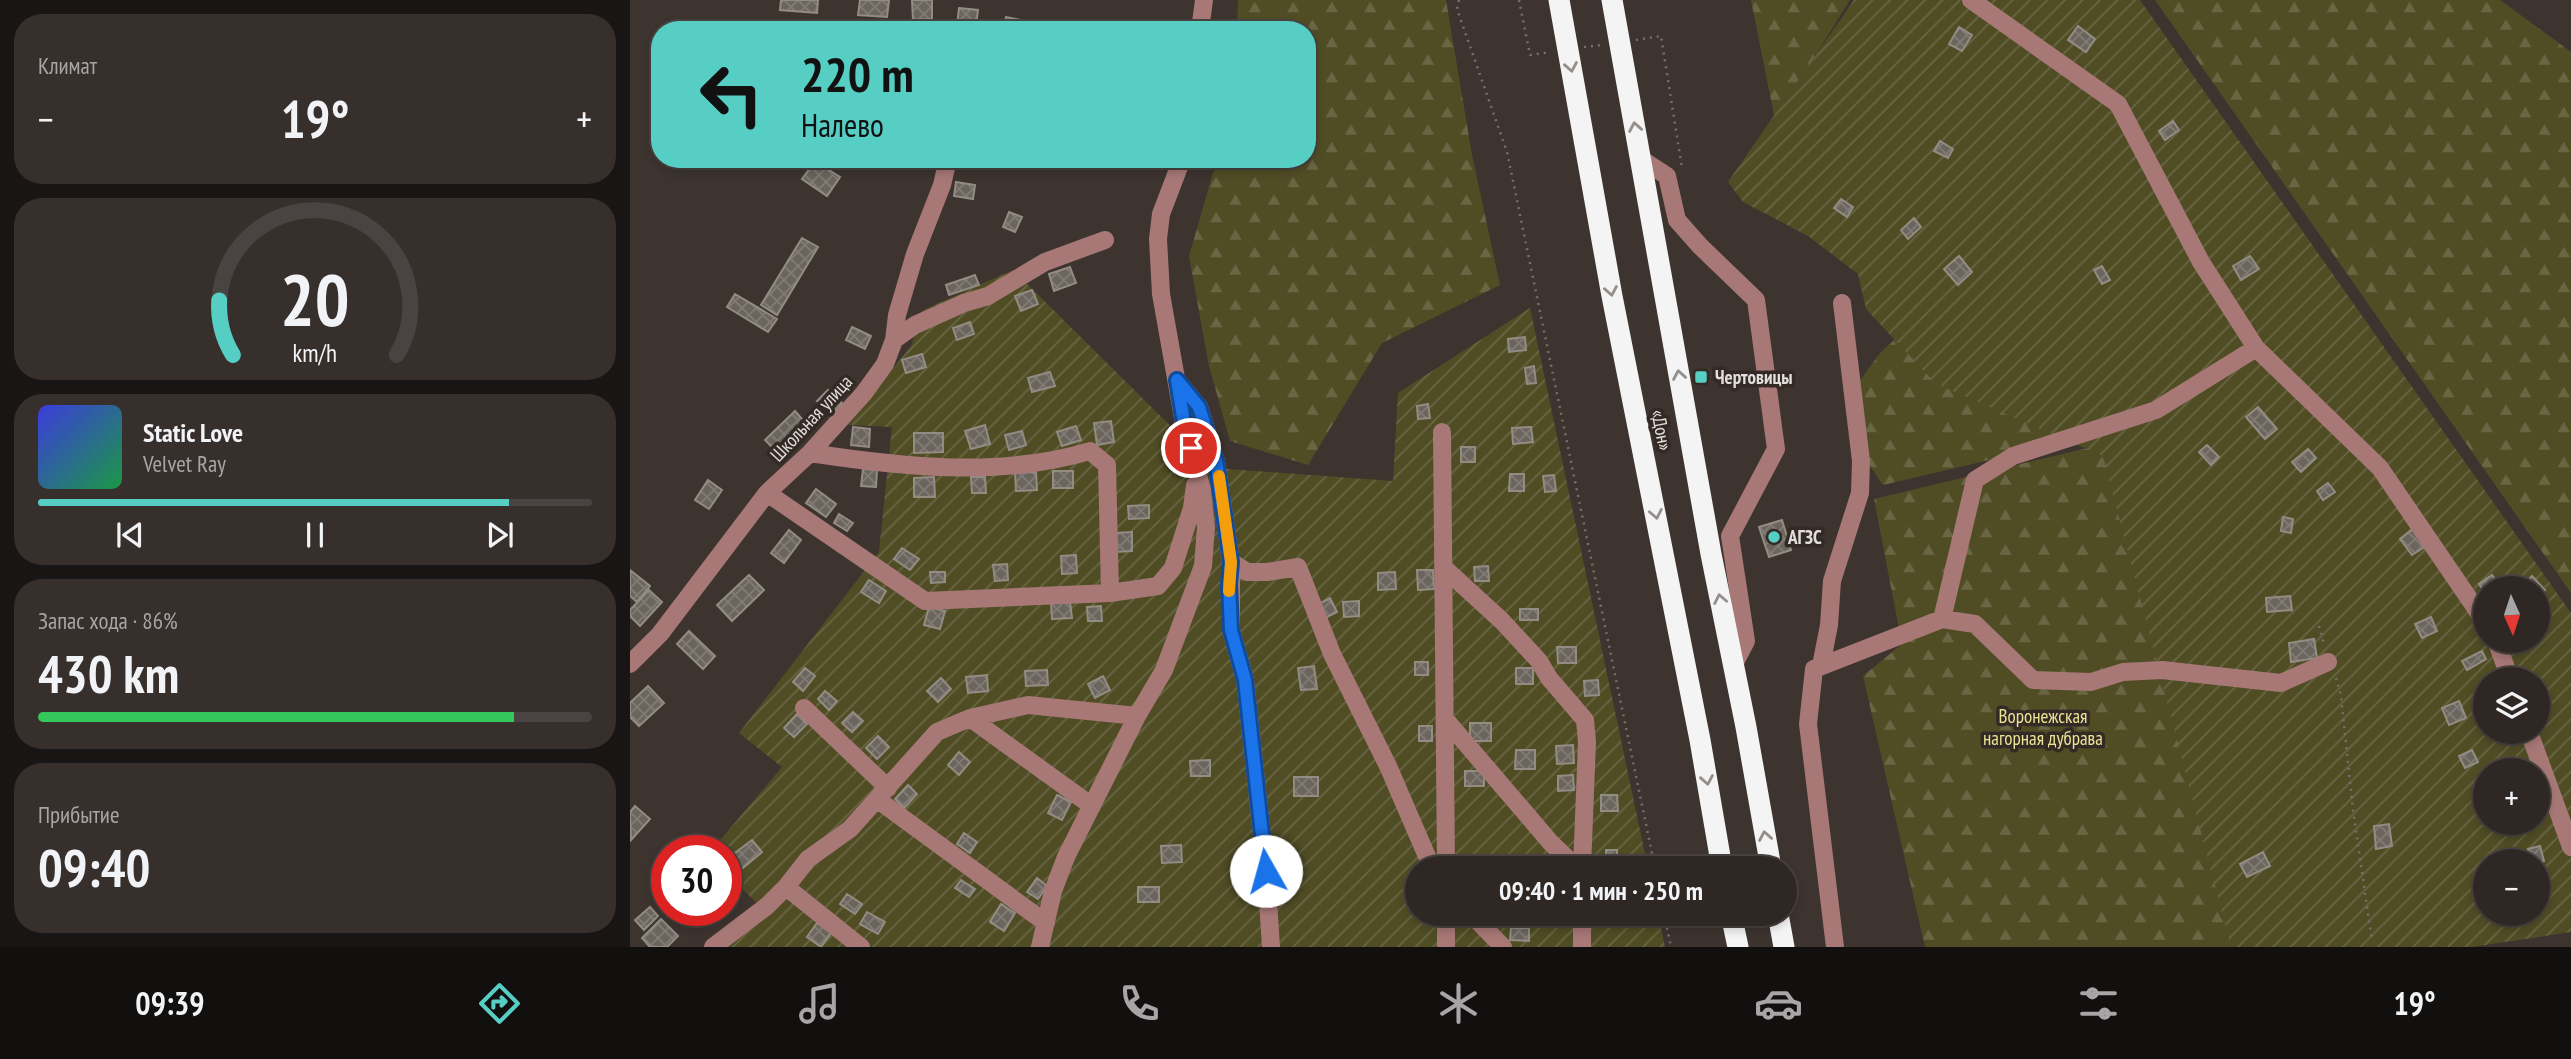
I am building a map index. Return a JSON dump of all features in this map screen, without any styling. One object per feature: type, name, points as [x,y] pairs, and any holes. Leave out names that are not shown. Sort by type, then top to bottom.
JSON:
[{"type":"highway","name":"«Дон»","points":[[1559,0],[1612,296],[1700,740],[1720,856]]},
{"type":"highway","name":"«Дон»","points":[[1612,0],[1769,856]]},
{"type":"highway","points":[[1734,926],[1738,947]]},
{"type":"highway","points":[[1781,926],[1784,947]]},
{"type":"street","points":[[1201,21],[1203,0]]},
{"type":"street","points":[[1970,0],[2118,104],[2201,262],[2256,348],[2380,468],[2473,604]]},
{"type":"street","points":[[1641,159],[1667,176],[1677,220],[1756,300],[1776,449],[1730,536],[1746,641],[1733,666]]},
{"type":"street","name":"Школьная улица","points":[[630,664],[660,634],[767,493],[810,453],[864,393],[885,364],[894,340],[897,315],[915,254],[946,168]]},
{"type":"street","points":[[1040,947],[1053,891],[1066,857],[1137,716],[1164,670],[1203,566],[1206,527],[1198,468],[1185,429],[1161,294],[1158,239],[1161,214],[1179,168]]},
{"type":"street","points":[[894,340],[915,326],[964,303],[988,296],[1045,262],[1105,240]]},
{"type":"street","points":[[1821,666],[1829,625],[1832,581],[1860,493],[1861,461],[1842,303]]},
{"type":"street","points":[[1942,619],[1975,480],[2013,456],[2157,410],[2256,348]]},
{"type":"street","points":[[1177,380],[1199,407],[1216,461],[1231,562],[1231,630],[1245,680],[1266,871],[1271,947]]},
{"type":"street","points":[[1442,432],[1446,856]]},
{"type":"street","points":[[810,453],[870,462],[948,468],[1005,466],[1067,458],[1090,451],[1107,464],[1110,593]]},
{"type":"street","points":[[767,493],[925,601],[1110,593],[1158,586],[1173,568],[1192,508],[1198,468]]},
{"type":"street","points":[[1231,562],[1247,572],[1298,567],[1332,654],[1388,765],[1427,856]]},
{"type":"street","points":[[1443,567],[1502,621],[1539,661],[1549,678],[1585,720],[1587,742],[1581,856]]},
{"type":"street","points":[[1835,947],[1808,724],[1814,669],[1942,619],[1975,624],[2033,680],[2091,682],[2123,672],[2162,670],[2281,683],[2329,662]]},
{"type":"street","points":[[713,947],[767,906],[808,859],[850,829],[937,732],[970,718],[1028,705],[1137,716]]},
{"type":"street","points":[[803,708],[883,794],[1046,923]]},
{"type":"street","points":[[970,718],[1092,806]]},
{"type":"street","points":[[1444,719],[1551,843],[1566,856]]},
{"type":"street","points":[[2533,744],[2571,847]]},
{"type":"street","points":[[786,887],[861,947]]},
{"type":"street","points":[[1446,926],[1446,947]]},
{"type":"street","points":[[1483,926],[1503,947]]},
{"type":"street","points":[[1582,926],[1582,947]]},
{"type":"path","points":[[1459,0],[1457,9],[1507,152],[1653,856]]},
{"type":"path","points":[[1519,0],[1530,55],[1556,52]]},
{"type":"path","points":[[1634,40],[1661,36],[1683,173]]},
{"type":"path","points":[[1582,48],[1608,44]]},
{"type":"path","points":[[2319,626],[2341,696],[2353,810],[2372,941]]},
{"type":"path","points":[[1667,926],[1671,947]]},
{"type":"green space","points":[[1238,0],[1446,0],[1472,155],[1500,285],[1382,343],[1308,465],[1230,441],[1209,366],[1189,256],[1214,168],[1316,168],[1316,21],[1237,21]]},
{"type":"green space","points":[[1751,0],[1850,0],[1775,120]]},
{"type":"green space","points":[[1854,0],[2140,0],[2545,576],[2473,576],[2473,653],[2550,653],[2550,583],[2571,613],[2571,932],[2472,947],[2231,947],[2103,456],[1936,384],[1866,309],[1858,274],[1808,236],[1743,202],[1728,182]]},
{"type":"green space","points":[[2155,0],[2500,0],[2571,52],[2571,593]]},
{"type":"green space","points":[[1013,270],[1213,468],[1393,481],[1398,393],[1530,308],[1645,856],[1405,856],[1405,926],[1661,926],[1665,947],[726,947],[757,903],[742,889],[742,835],[725,835],[782,767],[739,733],[879,552],[892,427],[848,425],[911,346],[923,310]]},
{"type":"green space","points":[[1926,311],[2138,425],[1883,485],[1870,466],[1858,383],[1880,353]]},
{"type":"green space","name":"Воронежская нагорная дубрава","points":[[2138,436],[2232,947],[1925,947],[1863,676],[1902,644],[1874,499]]},
{"type":"building","points":[[781,0],[818,0],[817,13],[780,10]]},
{"type":"building","points":[[860,0],[889,0],[887,17],[858,15]]},
{"type":"building","points":[[912,0],[932,0],[932,19],[913,20]]},
{"type":"building","points":[[959,8],[978,10],[977,21],[958,21]]},
{"type":"building","points":[[1006,17],[1025,21],[1005,21]]},
{"type":"building","points":[[2078,26],[2095,39],[2086,52],[2068,40]]},
{"type":"building","points":[[1959,27],[1972,35],[1962,51],[1949,44]]},
{"type":"building","points":[[2173,121],[2179,130],[2165,140],[2159,131]]},
{"type":"building","points":[[1940,141],[1953,149],[1948,158],[1934,151]]},
{"type":"building","points":[[810,168],[826,168],[840,177],[827,196],[802,179]]},
{"type":"building","points":[[956,182],[975,185],[973,199],[954,196]]},
{"type":"building","points":[[1841,199],[1853,207],[1847,217],[1834,208]]},
{"type":"building","points":[[1009,212],[1022,217],[1015,232],[1003,227]]},
{"type":"building","points":[[1914,218],[1921,227],[1908,239],[1901,230]]},
{"type":"building","points":[[802,238],[818,247],[777,315],[761,305]]},
{"type":"building","points":[[1959,256],[1972,272],[1958,285],[1944,269]]},
{"type":"building","points":[[2250,256],[2259,269],[2241,280],[2233,266]]},
{"type":"building","points":[[2102,266],[2110,280],[2102,284],[2094,270]]},
{"type":"building","points":[[1070,267],[1076,283],[1054,291],[1049,274]]},
{"type":"building","points":[[975,275],[979,285],[949,295],[946,285]]},
{"type":"building","points":[[1032,290],[1038,304],[1021,311],[1015,296]]},
{"type":"building","points":[[735,294],[777,319],[768,332],[727,307]]},
{"type":"building","points":[[970,322],[974,334],[957,340],[953,328]]},
{"type":"building","points":[[852,327],[871,336],[865,349],[846,340]]},
{"type":"building","points":[[1525,337],[1526,350],[1509,352],[1508,339]]},
{"type":"building","points":[[922,354],[926,367],[906,373],[902,360]]},
{"type":"building","points":[[1534,366],[1536,383],[1527,384],[1525,368]]},
{"type":"building","points":[[1050,372],[1055,386],[1032,392],[1028,378]]},
{"type":"building","points":[[828,390],[842,403],[832,414],[817,401]]},
{"type":"building","points":[[1428,404],[1430,418],[1418,419],[1417,406]]},
{"type":"building","points":[[2258,407],[2277,429],[2265,439],[2246,417]]},
{"type":"building","points":[[795,411],[809,427],[780,455],[765,440]]},
{"type":"building","points":[[1111,421],[1114,442],[1097,445],[1094,423]]},
{"type":"building","points":[[985,425],[990,444],[971,449],[965,431]]},
{"type":"building","points":[[1076,426],[1081,440],[1062,446],[1057,432]]},
{"type":"building","points":[[853,427],[870,429],[869,447],[851,445]]},
{"type":"building","points":[[1531,427],[1533,442],[1513,444],[1512,428]]},
{"type":"building","points":[[1022,431],[1026,445],[1009,450],[1005,435]]},
{"type":"building","points":[[914,433],[943,433],[943,452],[914,453]]},
{"type":"building","points":[[2207,445],[2219,457],[2211,465],[2199,452]]},
{"type":"building","points":[[1461,447],[1475,447],[1475,462],[1461,462]]},
{"type":"building","points":[[2308,449],[2316,458],[2301,472],[2292,462]]},
{"type":"building","points":[[863,469],[877,470],[876,487],[861,486]]},
{"type":"building","points":[[1053,471],[1073,471],[1073,488],[1053,488]]},
{"type":"building","points":[[1036,472],[1037,490],[1016,491],[1015,473]]},
{"type":"building","points":[[1510,474],[1524,474],[1524,491],[1509,491]]},
{"type":"building","points":[[1554,475],[1556,491],[1545,492],[1543,476]]},
{"type":"building","points":[[934,477],[935,497],[914,497],[914,478]]},
{"type":"building","points":[[971,477],[985,477],[986,493],[972,493]]},
{"type":"building","points":[[708,480],[722,490],[709,509],[695,500]]},
{"type":"building","points":[[2328,483],[2335,492],[2323,500],[2317,491]]},
{"type":"building","points":[[816,489],[836,504],[826,517],[806,503]]},
{"type":"building","points":[[1149,505],[1149,518],[1129,519],[1128,506]]},
{"type":"building","points":[[839,514],[853,523],[847,531],[834,523]]},
{"type":"building","points":[[2283,517],[2293,519],[2291,533],[2281,531]]},
{"type":"building","points":[[1782,520],[1791,550],[1769,557],[1759,527]]},
{"type":"building","points":[[2413,529],[2426,546],[2412,555],[2400,539]]},
{"type":"building","points":[[789,530],[801,540],[784,563],[771,553]]},
{"type":"building","points":[[1132,532],[1132,551],[1115,552],[1115,533]]},
{"type":"building","points":[[902,548],[919,559],[910,570],[894,559]]},
{"type":"building","points":[[1076,555],[1077,573],[1062,574],[1061,556]]},
{"type":"building","points":[[1007,564],[1008,580],[995,581],[993,565]]},
{"type":"building","points":[[1488,566],[1489,581],[1475,581],[1474,567]]},
{"type":"building","points":[[630,570],[650,586],[637,602],[630,596]]},
{"type":"building","points":[[1417,570],[1433,570],[1434,589],[1418,590]]},
{"type":"building","points":[[930,572],[945,572],[945,582],[931,583]]},
{"type":"building","points":[[1395,572],[1396,589],[1378,590],[1378,573]]},
{"type":"building","points":[[749,575],[764,590],[732,621],[717,605]]},
{"type":"building","points":[[869,580],[886,591],[879,603],[861,592]]},
{"type":"building","points":[[649,590],[662,602],[640,626],[630,616],[630,610]]},
{"type":"building","points":[[2290,596],[2292,610],[2267,612],[2266,598]]},
{"type":"building","points":[[1330,598],[1337,612],[1325,618],[1317,605]]},
{"type":"building","points":[[1070,601],[1072,618],[1052,619],[1051,602]]},
{"type":"building","points":[[1359,601],[1359,616],[1344,617],[1343,602]]},
{"type":"building","points":[[1101,606],[1102,621],[1088,621],[1087,607]]},
{"type":"building","points":[[929,607],[945,611],[940,629],[924,625]]},
{"type":"building","points":[[1520,609],[1538,609],[1538,620],[1520,620]]},
{"type":"building","points":[[2431,617],[2437,631],[2422,638],[2415,624]]},
{"type":"building","points":[[689,631],[715,656],[703,669],[677,644]]},
{"type":"building","points":[[2314,639],[2317,658],[2291,662],[2289,643]]},
{"type":"building","points":[[1557,647],[1576,647],[1576,663],[1558,663]]},
{"type":"building","points":[[2478,653],[2483,653],[2486,659],[2467,670],[2462,661]]},
{"type":"building","points":[[1415,662],[1428,662],[1428,675],[1415,675]]},
{"type":"building","points":[[1314,666],[1317,689],[1301,690],[1298,668]]},
{"type":"building","points":[[805,668],[815,676],[803,691],[793,682]]},
{"type":"building","points":[[1516,668],[1533,668],[1533,684],[1516,684]]},
{"type":"building","points":[[1047,670],[1048,685],[1026,686],[1025,671]]},
{"type":"building","points":[[987,675],[988,691],[968,693],[966,677]]},
{"type":"building","points":[[1103,676],[1110,690],[1095,698],[1088,684]]},
{"type":"building","points":[[941,678],[951,689],[938,702],[927,691]]},
{"type":"building","points":[[1598,680],[1599,695],[1585,696],[1584,681]]},
{"type":"building","points":[[648,686],[664,703],[639,726],[630,717],[630,703]]},
{"type":"building","points":[[825,691],[837,701],[829,710],[818,699]]},
{"type":"building","points":[[2459,701],[2466,718],[2449,725],[2442,708]]},
{"type":"building","points":[[853,712],[863,721],[852,732],[842,723]]},
{"type":"building","points":[[797,714],[807,724],[794,737],[784,728]]},
{"type":"building","points":[[1470,723],[1491,723],[1491,741],[1470,741]]},
{"type":"building","points":[[1419,726],[1432,726],[1432,741],[1419,741]]},
{"type":"building","points":[[878,736],[889,747],[877,759],[866,748]]},
{"type":"building","points":[[1573,745],[1574,763],[1557,764],[1556,746]]},
{"type":"building","points":[[1516,750],[1535,750],[1535,769],[1515,769]]},
{"type":"building","points":[[2472,750],[2476,758],[2473,758],[2473,764],[2465,768],[2459,756]]},
{"type":"building","points":[[959,752],[970,762],[959,775],[948,765]]},
{"type":"building","points":[[1210,760],[1210,776],[1191,776],[1190,761]]},
{"type":"building","points":[[1465,771],[1484,771],[1484,786],[1465,786]]},
{"type":"building","points":[[1573,775],[1574,790],[1558,791],[1558,776]]},
{"type":"building","points":[[1294,777],[1318,777],[1318,796],[1294,796]]},
{"type":"building","points":[[908,785],[917,794],[904,808],[895,799]]},
{"type":"building","points":[[1057,795],[1071,802],[1062,820],[1048,813]]},
{"type":"building","points":[[1601,795],[1617,795],[1618,811],[1601,811]]},
{"type":"building","points":[[635,806],[650,819],[631,840],[630,812]]},
{"type":"building","points":[[2389,824],[2392,846],[2376,849],[2374,826]]},
{"type":"building","points":[[964,833],[977,842],[970,853],[957,844]]},
{"type":"building","points":[[752,840],[762,852],[742,869],[742,848]]},
{"type":"building","points":[[1181,845],[1182,862],[1162,863],[1161,846]]},
{"type":"building","points":[[1606,850],[1617,850],[1617,856],[1606,856]]},
{"type":"building","points":[[2263,852],[2270,866],[2247,877],[2240,864]]},
{"type":"building","points":[[1037,878],[1047,886],[1038,899],[1027,892]]},
{"type":"building","points":[[961,880],[975,889],[969,897],[955,888]]},
{"type":"building","points":[[1138,887],[1159,887],[1159,902],[1138,902]]},
{"type":"building","points":[[847,894],[862,904],[855,914],[840,904]]},
{"type":"building","points":[[1001,904],[1015,913],[1004,931],[990,922]]},
{"type":"building","points":[[651,908],[651,923],[644,930],[635,920]]},
{"type":"building","points":[[867,912],[885,922],[878,934],[860,924]]},
{"type":"building","points":[[817,923],[831,933],[821,947],[807,937]]},
{"type":"building","points":[[654,926],[668,926],[678,936],[667,947],[650,947],[642,938]]},
{"type":"building","points":[[1511,928],[1529,928],[1529,941],[1510,940]]},
{"type":"slow traffic","points":[[1219,476],[1231,562],[1229,591]]},
{"type":"place","name":"Чертовицы","points":[[1701,377]]},
{"type":"place","name":"АГЗС","points":[[1774,537]]},
{"type":"route","points":[[1191,448],[1177,380],[1199,407],[1216,461],[1231,562],[1231,630],[1245,680],[1266,871]]}]
